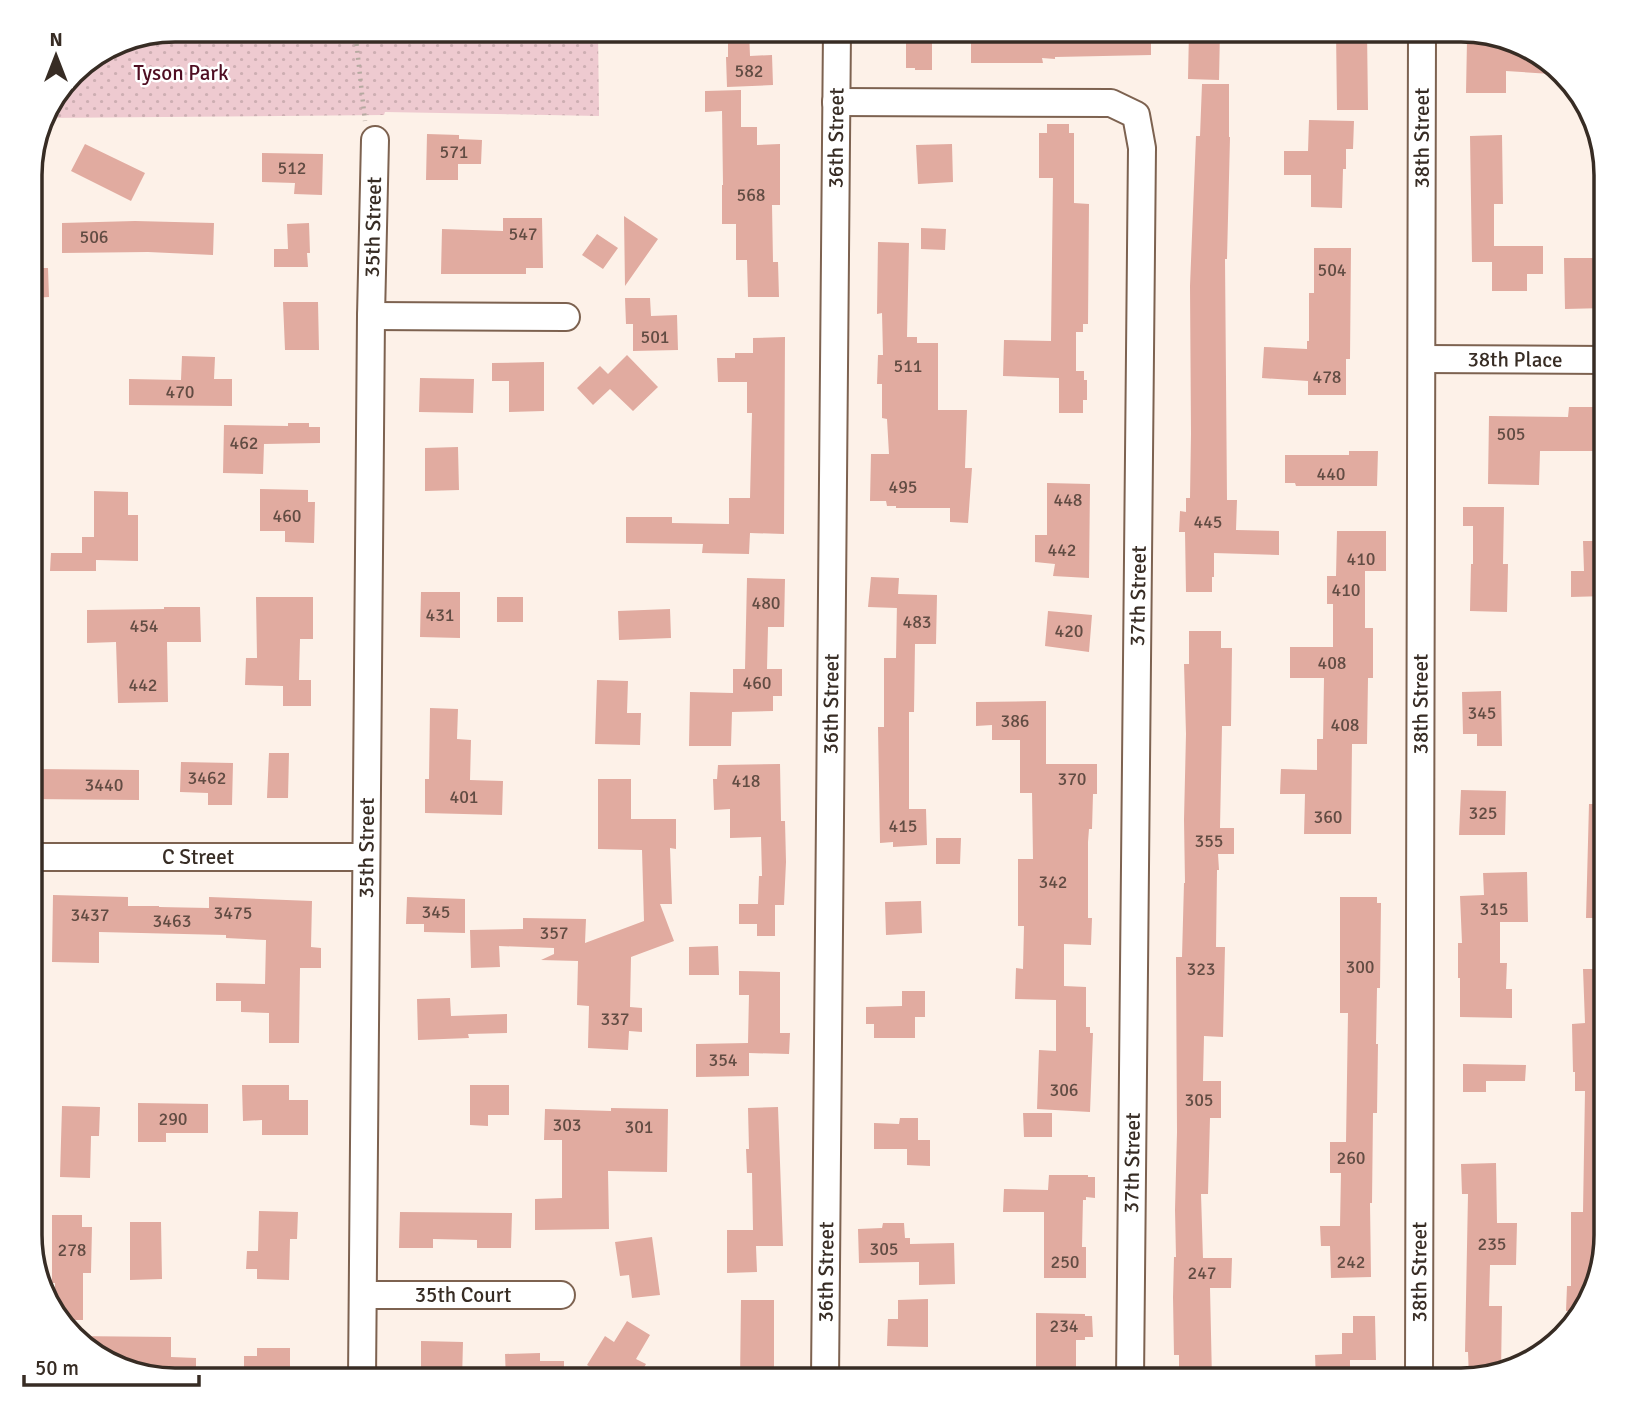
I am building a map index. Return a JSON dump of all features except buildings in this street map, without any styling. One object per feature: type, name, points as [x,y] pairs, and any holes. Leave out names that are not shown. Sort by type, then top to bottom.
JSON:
[{"type":"street","name":"36th Street","points":[[825,1368],[837,42]]},
{"type":"street","name":"38th Street","points":[[1419,1368],[1422,42]]},
{"type":"street","name":"37th Street","points":[[836,102],[1111,103],[1136,115],[1142,148],[1130,1368]]},
{"type":"street","name":"35th Street","points":[[362,1368],[370,134]]},
{"type":"street","points":[[370,316],[566,317]]},
{"type":"street","name":"38th Place","points":[[1422,359],[1594,360]]},
{"type":"street","name":"C Street","points":[[42,856],[365,857]]},
{"type":"street","name":"35th Court","points":[[363,1295],[561,1295]]},
{"type":"path","points":[[357,42],[370,134]]},
{"type":"green space","name":"Tyson Park","points":[[166,42],[598,42],[599,116],[385,112],[384,115],[55,118],[72,91],[91,91],[91,72],[101,64],[124,52]]}]
